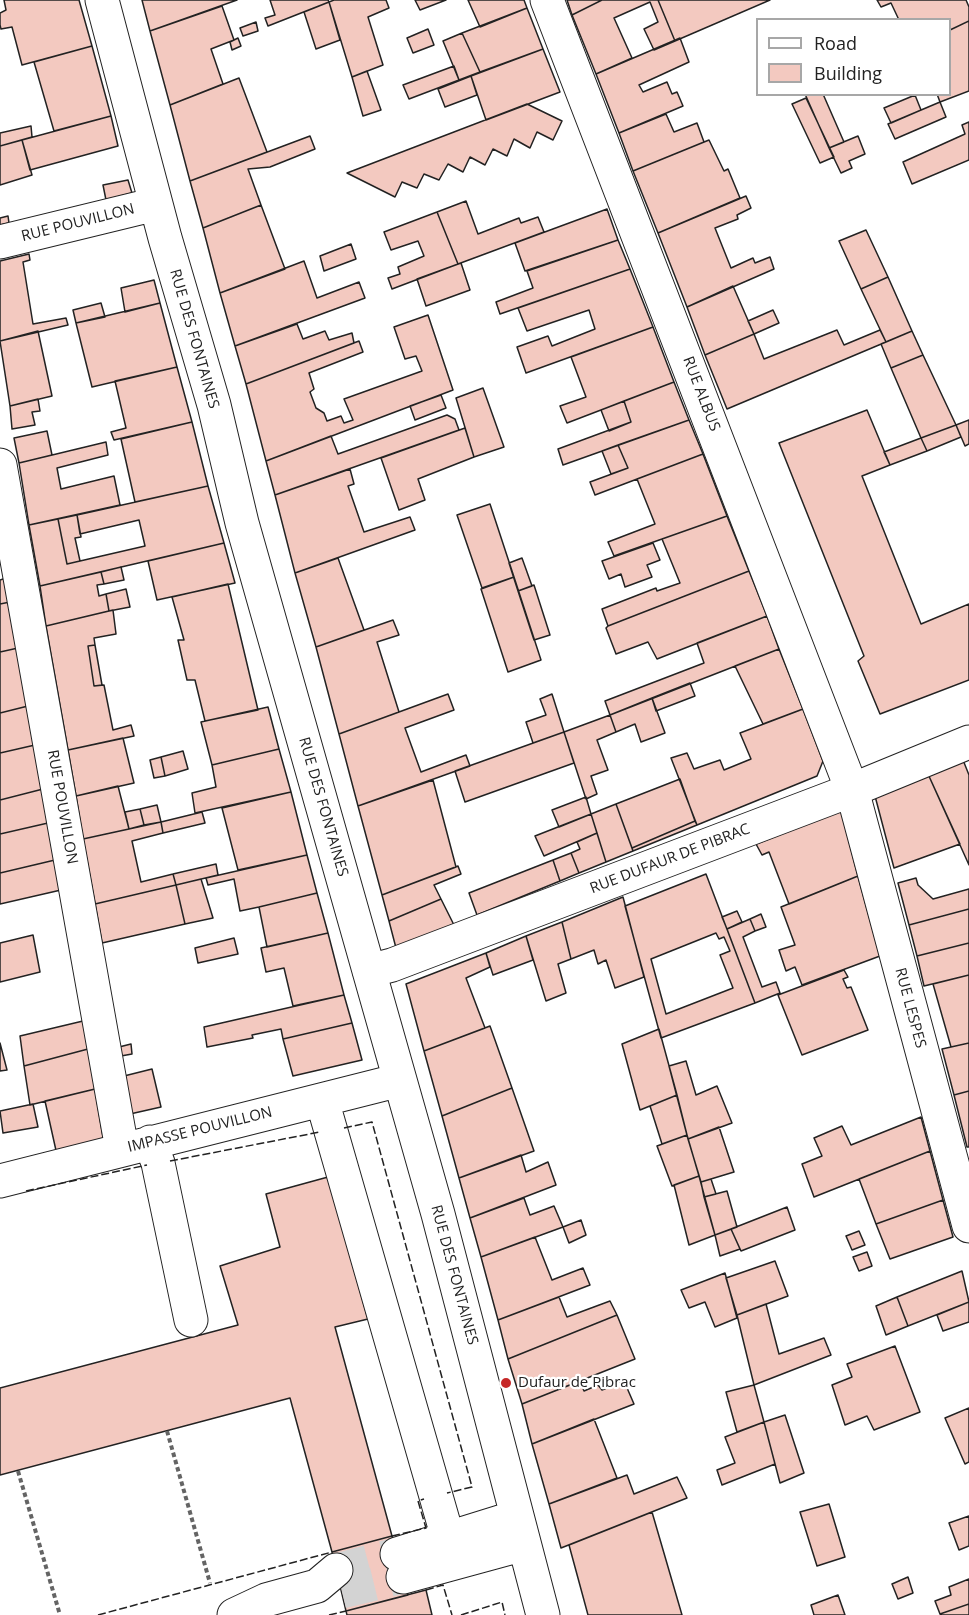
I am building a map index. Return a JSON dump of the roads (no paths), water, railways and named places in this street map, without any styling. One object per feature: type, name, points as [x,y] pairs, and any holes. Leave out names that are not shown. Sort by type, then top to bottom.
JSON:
[{"type":"street","name":"RUE DES FONTAINES","points":[[102,0],[156,204],[214,405],[242,523],[400,1080],[543,1615]]},
{"type":"street","name":"RUE ALBUS","points":[[547,0],[852,790]]},
{"type":"street","name":"RUE POUVILLON","points":[[0,242],[156,204]]},
{"type":"street","name":"RUE POUVILLON","points":[[0,465],[136,1146],[158,1163],[191,1320]]},
{"type":"street","name":"RUE DUFAUR DE PIBRAC","points":[[369,971],[403,961],[852,790],[969,742]]},
{"type":"street","name":"RUE LESPES","points":[[852,790],[969,1226]]},
{"type":"street","name":"IMPASSE POUVILLON","points":[[0,1181],[400,1080]]},
{"type":"street","points":[[322,1100],[448,1538]]},
{"type":"street","points":[[520,1531],[400,1565],[448,1538],[520,1531]]},
{"type":"street","points":[[234,1615],[266,1600],[332,1583]]},
{"type":"tunnel","points":[[336,1570],[397,1554]]},
{"type":"tunnel","points":[[342,1592],[403,1577]]},
{"type":"place","name":"Dufaur de Pibrac","points":[[506,1383]]}]
